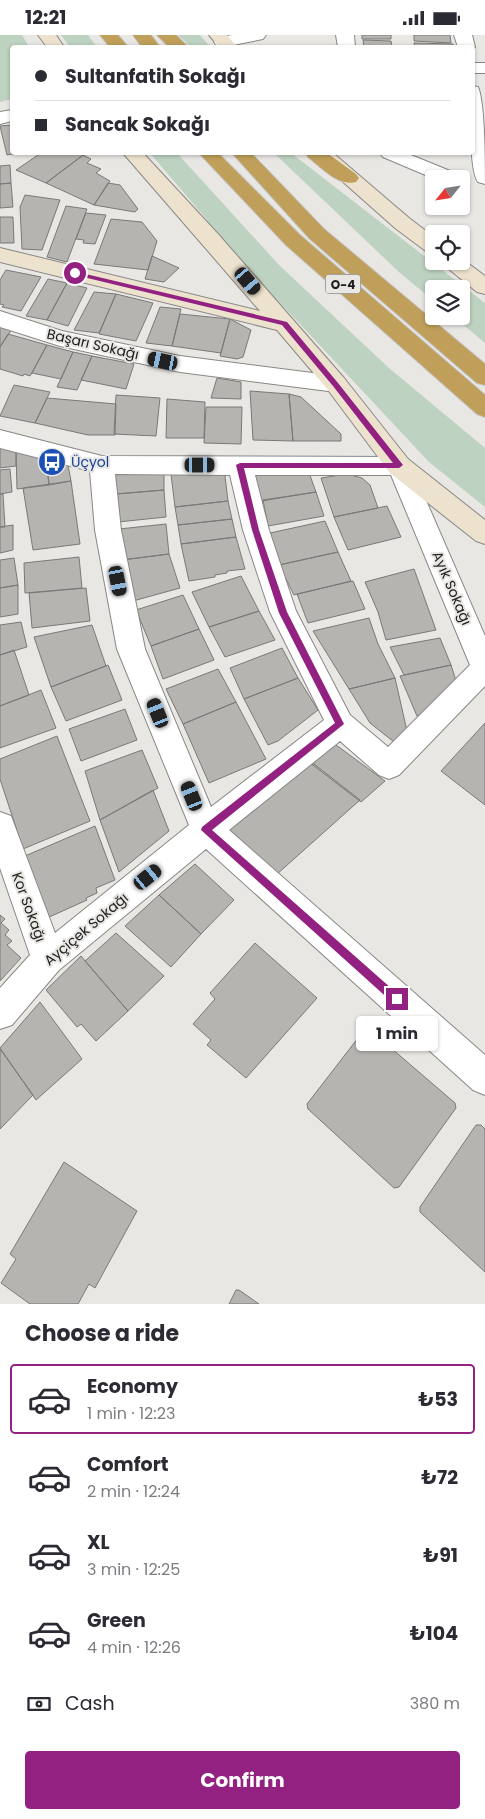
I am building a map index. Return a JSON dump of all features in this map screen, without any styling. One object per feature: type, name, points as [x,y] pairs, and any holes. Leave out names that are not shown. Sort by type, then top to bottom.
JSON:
[{"type":"highway","points":[[109,35],[117,45]]},
{"type":"highway","points":[[166,35],[177,45]]},
{"type":"highway","name":"O-4","points":[[210,155],[293,240],[485,408]]},
{"type":"highway","name":"O-4","points":[[242,155],[317,234],[485,377]]},
{"type":"highway","points":[[319,155],[349,177]]},
{"type":"main road","points":[[134,155],[211,239],[336,384],[399,465],[485,534]]},
{"type":"main road","points":[[324,155],[425,240]]},
{"type":"main road","points":[[0,255],[284,324]]},
{"type":"main road","points":[[463,270],[485,287]]},
{"type":"street","points":[[223,41],[257,35]]},
{"type":"street","points":[[475,111],[485,178]]},
{"type":"street","points":[[395,155],[431,170]]},
{"type":"street","points":[[470,185],[485,191]]},
{"type":"street","name":"Başarı Sokağı","points":[[0,319],[60,338],[180,364],[336,384]]},
{"type":"street","points":[[0,439],[102,465],[399,465]]},
{"type":"street","points":[[102,465],[108,530],[131,649],[206,830],[485,1078]]},
{"type":"street","points":[[240,465],[256,530],[283,613],[340,724]]},
{"type":"street","name":"Ayık Sokağı","points":[[340,724],[389,766],[485,668],[399,465]]},
{"type":"street","name":"Ayçiçek Sokağı","points":[[0,1013],[48,959],[340,724]]},
{"type":"street","name":"Kor Sokağı","points":[[0,826],[48,959]]},
{"type":"green space","points":[[0,35],[22,35],[28,45],[10,45],[10,100],[0,102]]},
{"type":"green space","points":[[61,35],[88,35],[96,45],[68,45]]},
{"type":"green space","points":[[178,35],[200,35],[208,45],[189,45]]},
{"type":"green space","points":[[152,155],[179,155],[279,265],[389,368],[485,448],[485,507],[429,462],[253,274]]},
{"type":"green space","points":[[276,155],[294,155],[425,257],[425,270],[442,270],[455,280],[425,280],[425,294],[400,273]]},
{"type":"green space","points":[[470,291],[485,303],[485,343],[464,325],[470,325]]},
{"type":"building","points":[[362,35],[391,35],[391,39],[362,39]]},
{"type":"building","points":[[414,35],[450,35],[451,43],[414,41]]},
{"type":"building","points":[[363,40],[391,41],[392,45],[364,45]]},
{"type":"building","points":[[414,43],[453,45],[414,45]]},
{"type":"building","points":[[10,125],[10,154],[7,155],[0,126]]},
{"type":"building","points":[[38,155],[83,155],[46,183],[16,170]]},
{"type":"building","points":[[83,155],[91,159],[87,163],[101,169],[96,173],[110,181],[94,205],[46,183]]},
{"type":"building","points":[[10,165],[11,183],[0,184],[0,166]]},
{"type":"building","points":[[11,183],[13,207],[0,208],[0,184]]},
{"type":"building","points":[[108,183],[120,185],[138,209],[135,212],[94,205]]},
{"type":"building","points":[[25,195],[60,200],[42,250],[22,249],[20,207]]},
{"type":"building","points":[[66,206],[87,209],[67,262],[47,257]]},
{"type":"building","points":[[86,213],[106,215],[95,244],[83,243],[84,240],[76,239]]},
{"type":"building","points":[[0,217],[13,217],[14,243],[0,243]]},
{"type":"building","points":[[111,219],[142,222],[157,241],[148,270],[94,264]]},
{"type":"building","points":[[152,256],[179,268],[164,282],[145,279]]},
{"type":"building","points":[[6,270],[41,277],[21,311],[2,307],[4,305],[0,304],[0,280]]},
{"type":"building","points":[[48,279],[67,283],[47,320],[26,316]]},
{"type":"building","points":[[67,283],[87,288],[68,326],[47,320]]},
{"type":"building","points":[[94,292],[116,294],[99,333],[74,330]]},
{"type":"building","points":[[116,294],[153,303],[136,341],[99,334]]},
{"type":"building","points":[[160,307],[181,309],[172,346],[146,343]]},
{"type":"building","points":[[180,314],[230,319],[221,353],[172,346]]},
{"type":"building","points":[[230,319],[251,330],[243,357],[237,359],[220,356]]},
{"type":"building","points":[[0,323],[14,326],[0,347]]},
{"type":"building","points":[[8,334],[47,345],[30,376],[24,374],[23,376],[0,369],[0,347]]},
{"type":"building","points":[[47,345],[73,352],[61,379],[32,373]]},
{"type":"building","points":[[73,352],[92,356],[77,390],[57,387]]},
{"type":"building","points":[[92,356],[134,364],[126,389],[81,380]]},
{"type":"building","points":[[217,378],[241,382],[241,399],[211,398]]},
{"type":"building","points":[[14,385],[50,392],[35,423],[0,416]]},
{"type":"building","points":[[250,391],[289,394],[293,441],[253,440]]},
{"type":"building","points":[[289,394],[301,397],[341,434],[341,441],[293,441]]},
{"type":"building","points":[[116,395],[160,398],[156,436],[114,434]]},
{"type":"building","points":[[47,398],[116,404],[115,435],[88,435],[35,423]]},
{"type":"building","points":[[167,399],[205,402],[204,438],[166,438]]},
{"type":"building","points":[[206,407],[242,407],[241,444],[204,443]]},
{"type":"building","points":[[0,443],[16,447],[16,466],[0,468]]},
{"type":"building","points":[[16,451],[46,456],[49,485],[17,489]]},
{"type":"building","points":[[46,456],[67,460],[71,481],[49,485]]},
{"type":"building","points":[[115,466],[164,469],[164,490],[116,494]]},
{"type":"building","points":[[249,467],[308,470],[316,492],[255,502]]},
{"type":"building","points":[[224,468],[228,501],[175,507],[171,474]]},
{"type":"building","points":[[10,469],[12,492],[0,494],[0,470]]},
{"type":"building","points":[[347,474],[362,478],[370,485],[378,508],[334,517],[321,478]]},
{"type":"building","points":[[71,481],[80,544],[33,550],[23,488]]},
{"type":"building","points":[[164,490],[166,517],[118,522],[116,494]]},
{"type":"building","points":[[316,492],[324,516],[268,526],[263,500]]},
{"type":"building","points":[[0,494],[3,494],[5,527],[0,527]]},
{"type":"building","points":[[228,501],[232,519],[178,525],[175,507]]},
{"type":"building","points":[[387,506],[401,537],[348,550],[334,517]]},
{"type":"building","points":[[232,519],[236,537],[181,544],[178,525]]},
{"type":"building","points":[[325,521],[338,552],[279,565],[270,533]]},
{"type":"building","points":[[166,524],[169,554],[122,560],[119,529]]},
{"type":"building","points":[[13,525],[13,550],[0,553],[0,527]]},
{"type":"building","points":[[236,537],[245,569],[227,571],[227,573],[215,575],[215,577],[189,581],[181,544]]},
{"type":"building","points":[[338,552],[351,581],[294,595],[279,565]]},
{"type":"building","points":[[169,554],[180,588],[133,601],[122,560]]},
{"type":"building","points":[[79,557],[82,588],[25,593],[24,563]]},
{"type":"building","points":[[14,558],[18,585],[0,588],[0,560]]},
{"type":"building","points":[[414,569],[436,630],[386,640],[378,612],[365,582]]},
{"type":"building","points":[[241,576],[259,611],[209,627],[192,592]]},
{"type":"building","points":[[353,581],[365,609],[308,623],[297,594]]},
{"type":"building","points":[[18,585],[18,614],[0,617],[0,588]]},
{"type":"building","points":[[86,588],[90,621],[32,628],[29,593]]},
{"type":"building","points":[[183,595],[199,629],[151,646],[136,610]]},
{"type":"building","points":[[259,611],[275,640],[225,657],[209,627]]},
{"type":"building","points":[[369,618],[378,644],[395,678],[349,689],[313,631]]},
{"type":"building","points":[[21,622],[27,647],[0,655],[0,625]]},
{"type":"building","points":[[92,625],[106,666],[51,687],[34,637]]},
{"type":"building","points":[[199,629],[214,660],[163,679],[151,646]]},
{"type":"building","points":[[440,638],[451,665],[404,675],[390,647]]},
{"type":"building","points":[[282,648],[298,678],[244,699],[230,668]]},
{"type":"building","points":[[14,650],[29,695],[0,706],[0,655]]},
{"type":"building","points":[[108,665],[122,700],[66,721],[51,687]]},
{"type":"building","points":[[451,665],[457,684],[423,715],[417,716],[400,676]]},
{"type":"building","points":[[218,669],[236,702],[183,724],[166,689]]},
{"type":"building","points":[[298,678],[318,710],[278,741],[268,745],[244,699]]},
{"type":"building","points":[[395,678],[407,731],[394,742],[370,723],[349,689]]},
{"type":"building","points":[[41,690],[56,728],[0,748],[0,706]]},
{"type":"building","points":[[236,702],[266,759],[209,783],[183,724]]},
{"type":"building","points":[[125,709],[137,740],[81,761],[69,729]]},
{"type":"building","points":[[485,723],[485,805],[441,771]]},
{"type":"building","points":[[57,736],[90,821],[23,849],[0,779],[0,759]]},
{"type":"building","points":[[332,742],[385,781],[361,802],[309,762]]},
{"type":"building","points":[[142,750],[158,788],[100,820],[85,771]]},
{"type":"building","points":[[314,764],[360,800],[276,875],[227,830],[302,765]]},
{"type":"building","points":[[153,790],[169,831],[119,872],[100,820]]},
{"type":"building","points":[[95,826],[115,880],[96,888],[97,893],[86,898],[87,900],[47,918],[25,856]]},
{"type":"building","points":[[195,864],[234,900],[201,934],[159,895]]},
{"type":"building","points":[[159,895],[201,934],[171,967],[125,926]]},
{"type":"building","points":[[0,915],[5,919],[1,923],[9,930],[5,935],[12,941],[7,945],[21,958],[0,981]]},
{"type":"building","points":[[116,933],[164,976],[128,1011],[85,961]]},
{"type":"building","points":[[255,943],[317,998],[246,1078],[207,1045],[211,1040],[193,1024],[215,999],[210,993]]},
{"type":"building","points":[[81,956],[128,1011],[96,1041],[81,1024],[77,1027],[46,990]]},
{"type":"building","points":[[40,1002],[82,1059],[36,1100],[0,1048]]},
{"type":"building","points":[[365,1029],[370,1030],[455,1103],[456,1108],[399,1187],[394,1188],[308,1109],[307,1104]]},
{"type":"building","points":[[0,1049],[33,1095],[0,1129]]},
{"type":"building","points":[[476,1125],[481,1125],[485,1129],[485,1272],[420,1212],[420,1207]]},
{"type":"building","points":[[64,1162],[137,1211],[95,1288],[89,1284],[78,1304],[30,1304],[1,1283],[16,1259],[10,1254]]},
{"type":"building","points":[[236,1290],[239,1290],[259,1304],[229,1304]]},
{"type":"place","name":"Üçyol","points":[[52,462]]},
{"type":"route","points":[[75,273],[243,312],[284,324],[336,384],[399,465],[240,465],[256,530],[283,613],[340,724],[206,830],[397,999]]}]
